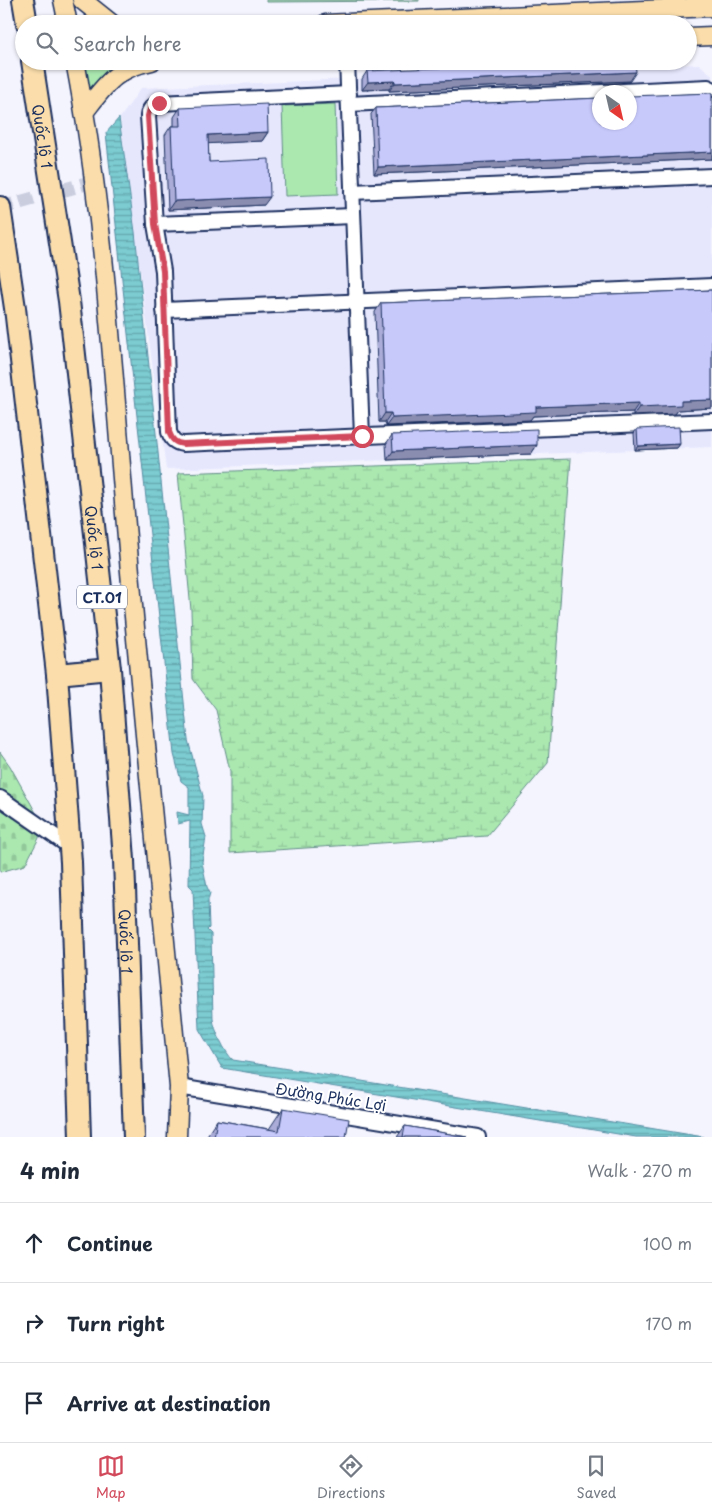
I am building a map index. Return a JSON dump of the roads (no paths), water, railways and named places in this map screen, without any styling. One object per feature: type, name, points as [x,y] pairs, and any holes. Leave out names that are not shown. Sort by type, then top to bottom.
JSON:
[{"type":"highway","points":[[23,0],[25,15]]},
{"type":"highway","name":"Quốc lộ 1","points":[[33,70],[69,301],[110,669],[124,860],[134,1137]]},
{"type":"highway","points":[[0,207],[15,308],[57,674],[69,846],[80,1137]]},
{"type":"highway","points":[[57,674],[110,669]]},
{"type":"main road","points":[[63,0],[66,15]]},
{"type":"main road","points":[[82,0],[101,15]]},
{"type":"main road","points":[[530,15],[712,7]]},
{"type":"main road","points":[[697,37],[712,36]]},
{"type":"main road","points":[[77,70],[95,181],[109,309],[126,526],[179,1087],[178,1137]]},
{"type":"main road","points":[[85,111],[104,86],[112,78],[125,70]]},
{"type":"street","points":[[347,70],[362,436]]},
{"type":"street","points":[[712,89],[708,87],[349,99],[159,103],[153,105],[149,110],[148,116],[155,224],[163,271],[169,432],[171,438],[176,443],[712,420]]},
{"type":"street","points":[[352,192],[712,176]]},
{"type":"street","points":[[155,224],[353,216]]},
{"type":"street","points":[[164,310],[712,286]]},
{"type":"street","points":[[0,798],[69,846]]},
{"type":"street","name":"Đường Phúc Lợi","points":[[179,1087],[478,1137]]},
{"type":"water","points":[[119,118],[135,232],[188,740],[203,796],[202,824],[206,837],[202,862],[210,893],[208,900],[209,928],[207,930],[211,934],[213,1019],[223,1047],[233,1060],[704,1137],[636,1137],[222,1068],[199,1029],[193,889],[189,885],[190,821],[178,824],[177,812],[189,815],[189,787],[181,781],[174,754],[106,133]]},
{"type":"tunnel","points":[[0,208],[95,181]]}]
